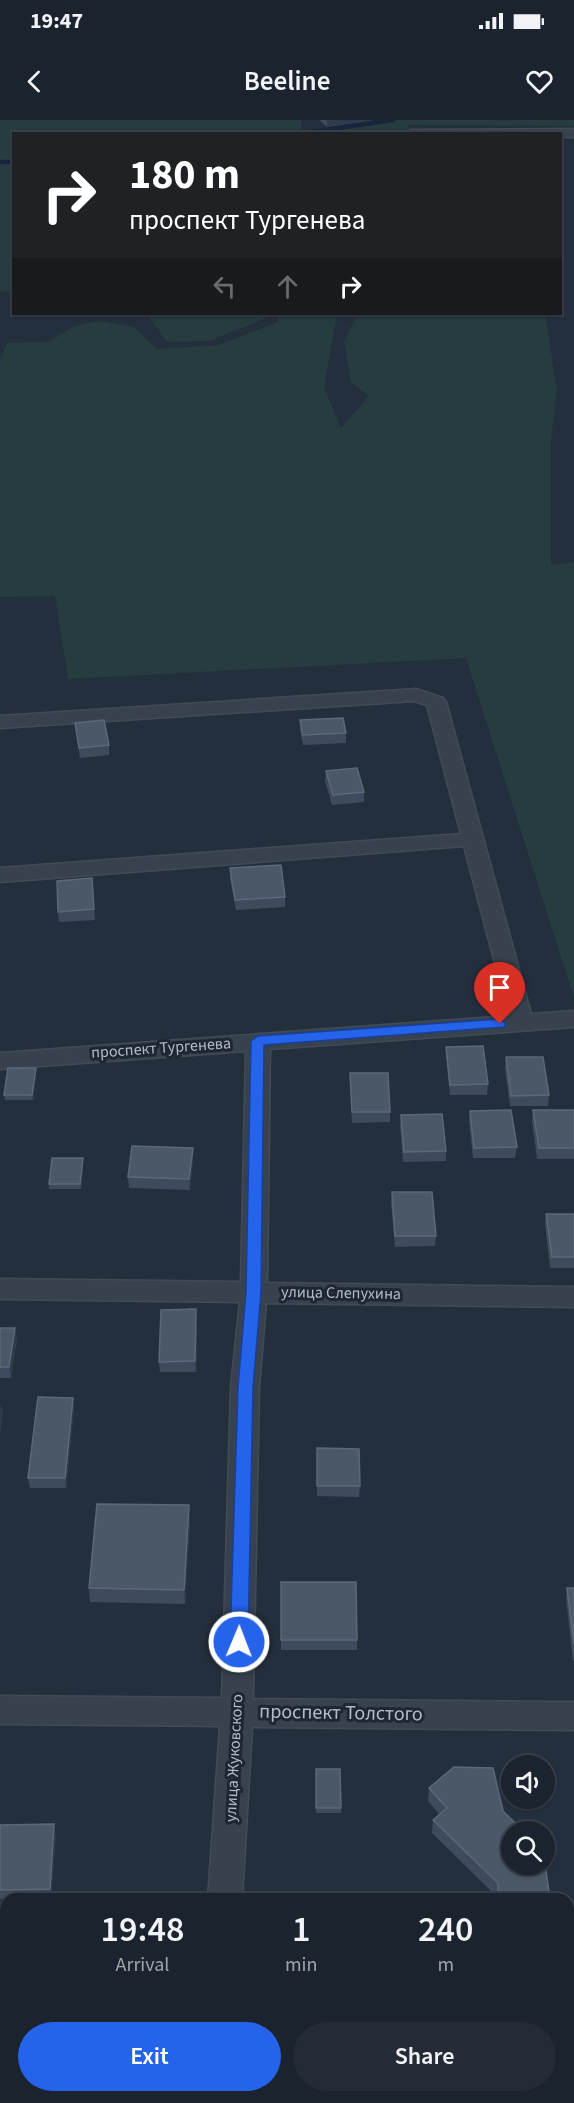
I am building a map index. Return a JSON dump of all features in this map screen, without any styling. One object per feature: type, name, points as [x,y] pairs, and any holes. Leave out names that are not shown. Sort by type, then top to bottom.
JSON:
[{"type":"street","points":[[0,722],[416,695],[436,702],[522,1022]]},
{"type":"street","points":[[0,875],[474,839]]},
{"type":"street","name":"проспект Тургенева","points":[[0,1061],[574,1019]]},
{"type":"street","name":"улица Жуковского","points":[[225,1893],[237,1711],[245,1387],[254,1292],[258,1041]]},
{"type":"street","name":"улица Слепухина","points":[[0,1288],[574,1297]]},
{"type":"street","name":"проспект Толстого","points":[[0,1710],[574,1716]]},
{"type":"green space","points":[[0,120],[301,120],[301,131],[384,120],[574,120],[574,126],[408,125],[409,132],[12,132],[12,293],[0,291]]},
{"type":"green space","points":[[148,315],[271,316],[209,341],[167,342]]},
{"type":"green space","points":[[276,315],[337,315],[324,388],[341,428],[369,396],[351,382],[344,341],[357,315],[545,315],[557,390],[551,439],[551,565],[574,562],[574,998],[466,658],[68,679],[55,596],[0,597],[0,359],[7,343],[49,342],[74,326],[101,321],[133,327],[157,349],[219,345],[278,322]]},
{"type":"building","points":[[343,718],[346,733],[303,735],[300,720]]},
{"type":"building","points":[[104,720],[109,745],[79,748],[75,723]]},
{"type":"building","points":[[357,768],[364,792],[333,795],[326,771]]},
{"type":"building","points":[[281,865],[285,897],[235,900],[230,868]]},
{"type":"building","points":[[92,878],[94,909],[58,912],[57,881]]},
{"type":"building","points":[[483,1046],[488,1084],[450,1085],[446,1047]]},
{"type":"building","points":[[506,1057],[543,1057],[549,1095],[511,1096]]},
{"type":"building","points":[[8,1068],[36,1068],[32,1095],[4,1095]]},
{"type":"building","points":[[350,1073],[388,1073],[390,1112],[352,1112]]},
{"type":"building","points":[[511,1110],[517,1147],[474,1148],[470,1111]]},
{"type":"building","points":[[533,1110],[574,1110],[574,1148],[539,1148]]},
{"type":"building","points":[[442,1114],[446,1151],[404,1152],[401,1115]]},
{"type":"building","points":[[132,1146],[193,1148],[189,1179],[128,1177]]},
{"type":"building","points":[[52,1158],[83,1158],[80,1184],[49,1184]]},
{"type":"building","points":[[392,1192],[432,1192],[436,1236],[395,1236]]},
{"type":"building","points":[[546,1214],[574,1214],[574,1257],[552,1257]]},
{"type":"building","points":[[196,1309],[195,1361],[159,1362],[161,1310]]},
{"type":"building","points":[[0,1328],[15,1328],[9,1367],[0,1367]]},
{"type":"building","points":[[38,1397],[73,1398],[65,1478],[28,1478]]},
{"type":"building","points":[[317,1448],[359,1449],[360,1486],[317,1486]]},
{"type":"building","points":[[97,1504],[189,1505],[184,1590],[89,1588]]},
{"type":"building","points":[[281,1582],[356,1582],[357,1640],[281,1640]]},
{"type":"building","points":[[567,1588],[574,1588],[574,1644]]},
{"type":"building","points":[[454,1767],[493,1768],[501,1809],[513,1821],[501,1821],[501,1875],[547,1875],[549,1893],[499,1893],[498,1883],[433,1820],[447,1808],[429,1788]]},
{"type":"building","points":[[316,1769],[340,1769],[341,1808],[316,1808]]},
{"type":"building","points":[[54,1824],[50,1889],[0,1890],[0,1825]]},
{"type":"waterway","points":[[311,132],[393,120]]},
{"type":"waterway","points":[[0,162],[12,162]]},
{"type":"route","points":[[239,1642],[245,1387],[254,1292],[258,1041],[500,1024]]}]
